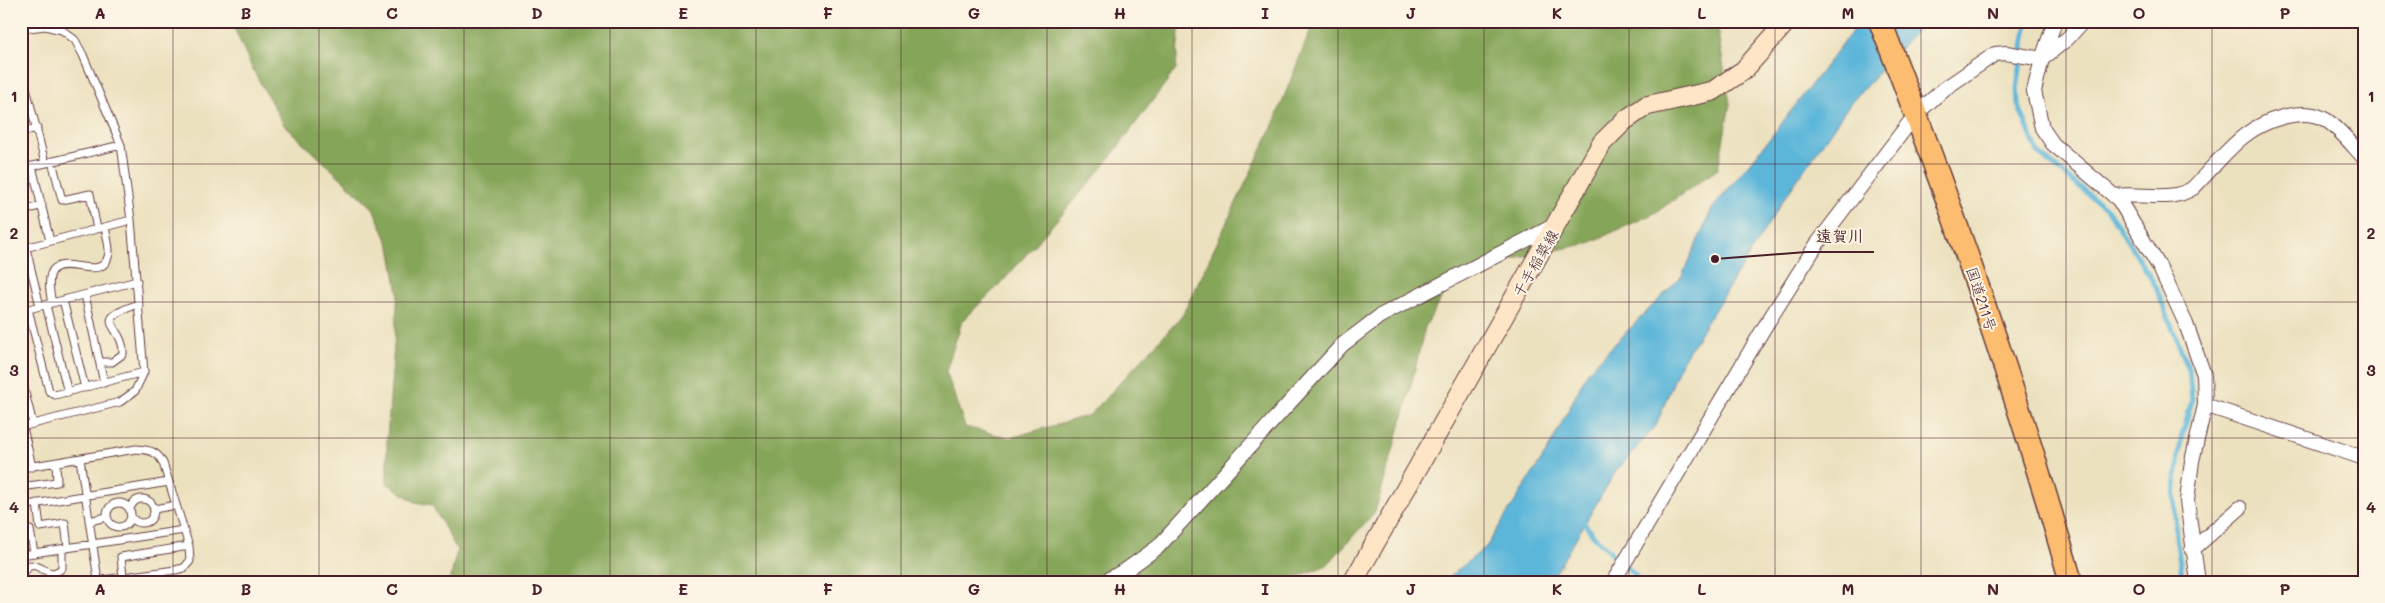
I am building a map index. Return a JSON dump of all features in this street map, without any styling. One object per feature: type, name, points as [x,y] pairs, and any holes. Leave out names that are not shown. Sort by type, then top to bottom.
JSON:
[{"type":"highway","name":"国道211号","points":[[1880,21],[1913,105],[1991,328],[2045,493],[2071,582]]},
{"type":"main road","name":"千手稲築線","points":[[1353,582],[1602,143],[1624,121],[1646,106],[1713,91],[1744,70],[1787,21]]},
{"type":"street","points":[[2055,21],[2042,59],[2034,91],[2036,110],[2042,128],[2053,144],[2119,200],[2160,268],[2186,324],[2204,375],[2206,405],[2192,461],[2187,501],[2192,550],[2198,582]]},
{"type":"street","points":[[1612,582],[1764,328],[1818,244],[1913,105],[1944,89],[1995,54],[2006,53],[2042,59],[2068,38],[2082,21]]},
{"type":"street","points":[[2114,196],[2130,194],[2171,196],[2184,194],[2193,188],[2245,135],[2292,114],[2307,114],[2325,119],[2364,158]]},
{"type":"street","points":[[1104,582],[1126,570],[1158,547],[1342,345],[1380,316],[1557,224]]},
{"type":"street","points":[[2206,405],[2364,458]]},
{"type":"street","points":[[2192,550],[2240,508]]},
{"type":"lane","points":[[21,29],[45,26],[62,30],[74,40],[83,55],[121,144],[131,220],[144,372],[135,391],[120,402],[22,427],[32,466]]},
{"type":"lane","points":[[21,68],[37,128],[62,200],[90,194],[97,229]]},
{"type":"lane","points":[[21,132],[37,128]]},
{"type":"lane","points":[[21,169],[121,144]]},
{"type":"lane","points":[[32,166],[50,241]]},
{"type":"lane","points":[[30,208],[42,205]]},
{"type":"lane","points":[[24,248],[131,220]]},
{"type":"lane","points":[[46,305],[47,283],[50,274],[55,268],[67,264],[92,269],[101,266],[106,260],[109,251],[105,227]]},
{"type":"lane","points":[[21,228],[24,248],[46,305],[68,393]]},
{"type":"lane","points":[[137,281],[25,310],[49,391],[55,395],[144,372]]},
{"type":"lane","points":[[85,295],[104,383]]},
{"type":"lane","points":[[63,300],[85,388]]},
{"type":"lane","points":[[100,362],[112,362],[123,354],[122,341],[111,327],[114,314],[139,304]]},
{"type":"lane","points":[[21,377],[33,424]]},
{"type":"lane","points":[[21,468],[136,449],[149,450],[158,455],[169,482],[189,546],[190,561],[184,568],[88,582]]},
{"type":"lane","points":[[80,459],[98,580]]},
{"type":"lane","points":[[21,487],[57,482],[56,463]]},
{"type":"lane","points":[[21,506],[169,482]]},
{"type":"lane","points":[[107,517],[114,526],[121,527],[130,520],[132,505],[138,500],[146,500],[154,509]]},
{"type":"lane","points":[[22,582],[25,569],[30,566],[35,565],[46,573],[57,572],[62,568],[65,548],[65,523],[40,526],[37,504]]},
{"type":"lane","points":[[107,517],[109,509],[119,504],[126,506],[134,520],[144,523],[151,519],[154,509]]},
{"type":"lane","points":[[154,509],[176,505]]},
{"type":"lane","points":[[89,521],[107,517]]},
{"type":"lane","points":[[21,531],[30,530],[34,553]]},
{"type":"lane","points":[[21,555],[184,530]]},
{"type":"lane","points":[[123,577],[121,557],[189,546]]},
{"type":"green space","points":[[231,21],[1180,21],[1176,69],[1104,166],[1004,280],[962,321],[946,371],[965,427],[1010,438],[1090,415],[1182,316],[1271,130],[1314,21],[1716,21],[1730,104],[1718,169],[1655,213],[1589,243],[1497,263],[1447,288],[1425,327],[1405,410],[1375,512],[1327,565],[1285,582],[446,582],[451,577],[457,550],[432,505],[415,502],[387,483],[387,439],[398,292],[390,247],[373,208],[284,125],[253,70]]},
{"type":"water","points":[[1860,21],[1925,21],[1849,105],[1786,196],[1680,365],[1656,426],[1616,471],[1550,582],[1443,582],[1486,547],[1549,448],[1588,371],[1682,276],[1712,209],[1771,137]]},
{"type":"waterway","points":[[2027,21],[2017,89],[2018,104],[2038,153],[2108,210],[2155,285],[2189,370],[2192,401],[2181,439],[2174,495],[2176,537],[2183,582]]},
{"type":"waterway","points":[[1580,518],[1594,536],[1636,576],[1636,582]]},
{"type":"place","name":"遠賀川","points":[[1715,259]]}]
